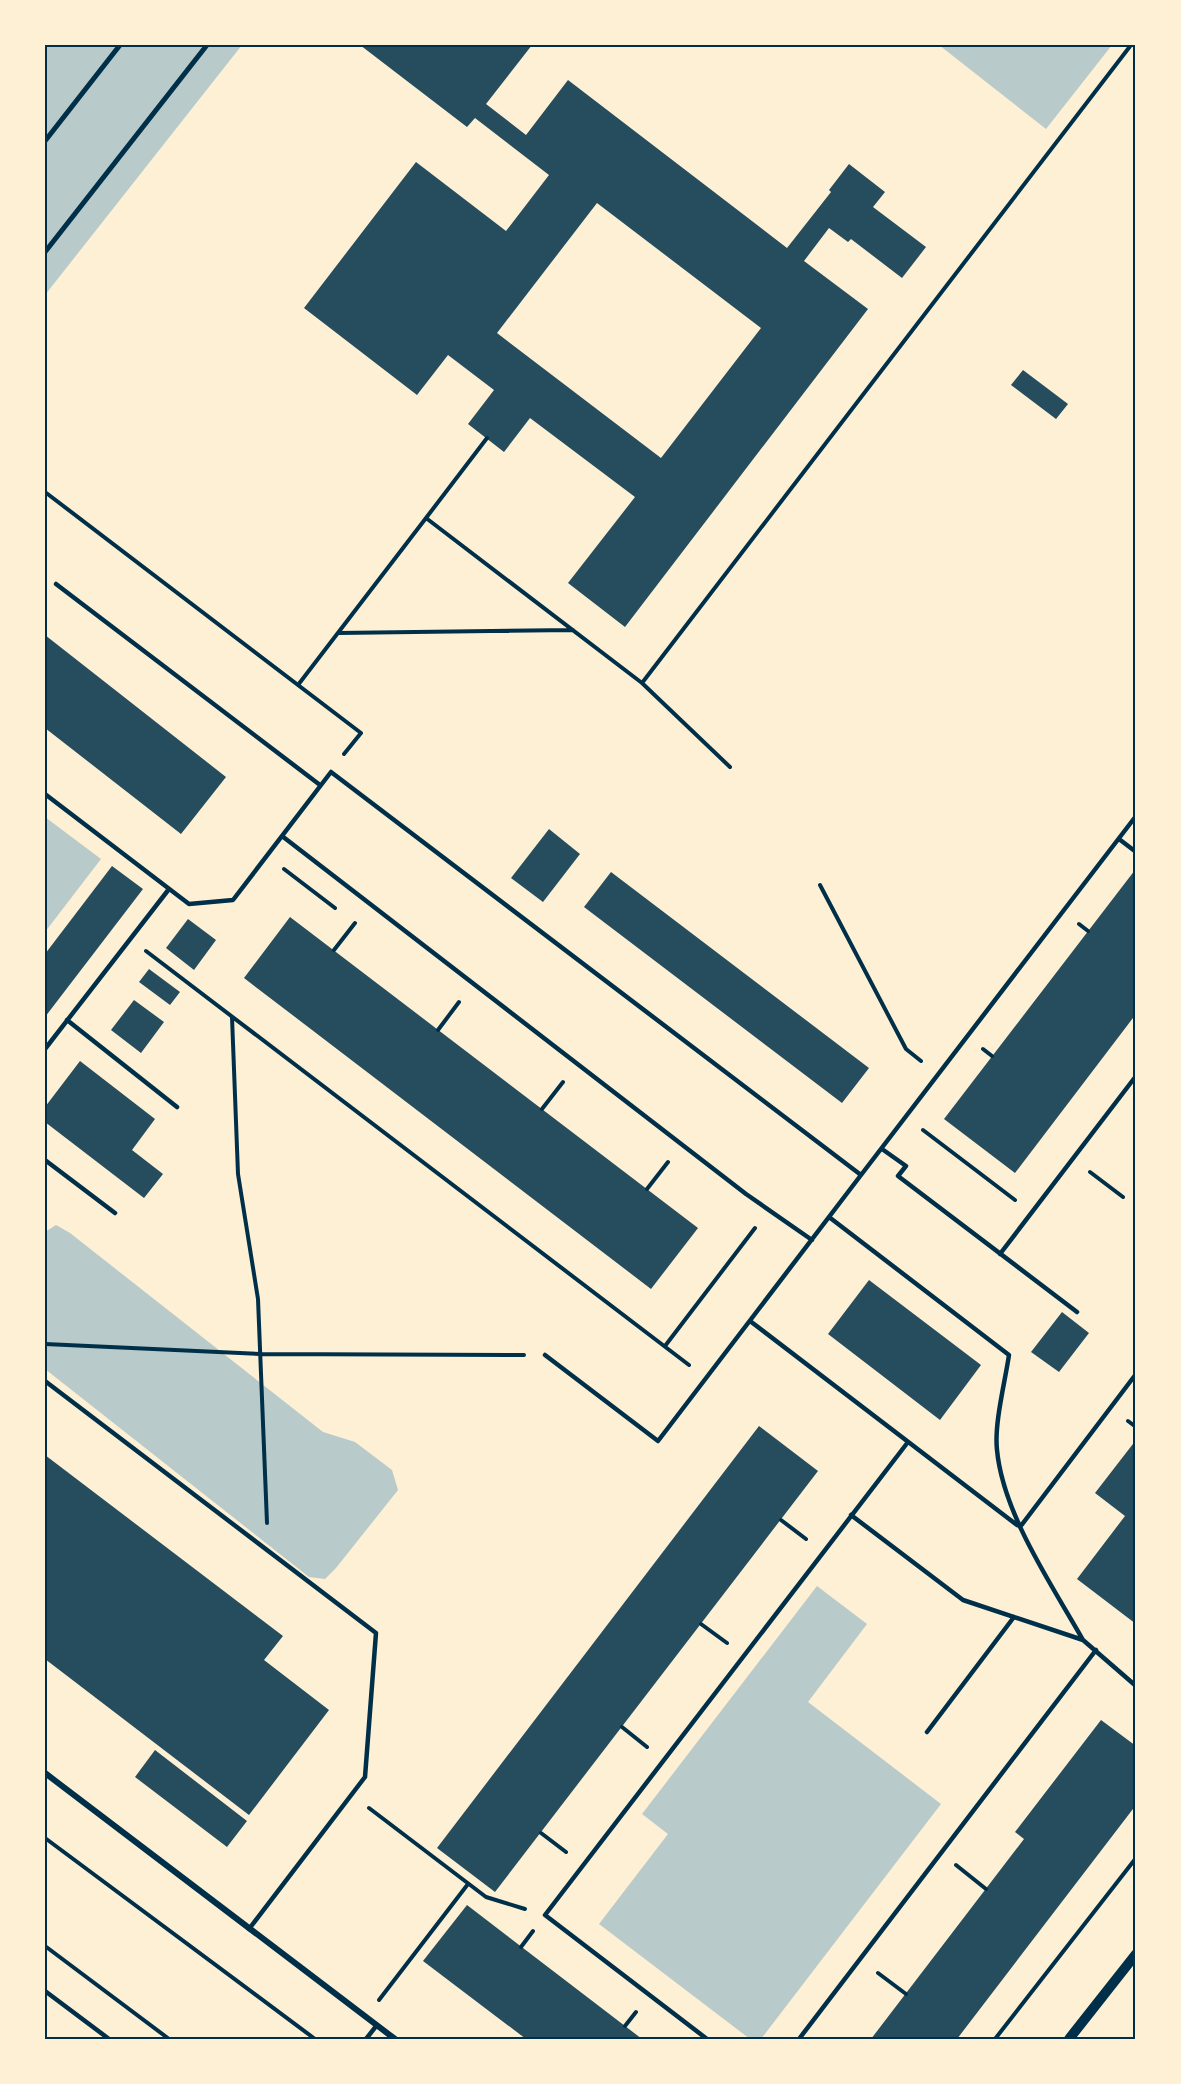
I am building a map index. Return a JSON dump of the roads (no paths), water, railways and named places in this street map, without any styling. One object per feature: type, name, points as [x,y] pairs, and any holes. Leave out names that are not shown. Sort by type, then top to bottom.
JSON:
[{"type":"street","points":[[45,141],[120,45]]},
{"type":"street","points":[[45,252],[207,45]]},
{"type":"street","points":[[45,1773],[395,2039]]},
{"type":"street","points":[[1069,2039],[1136,1954]]},
{"type":"lane","points":[[56,584],[320,785]]},
{"type":"lane","points":[[45,794],[189,903],[233,900],[331,772],[861,1175]]},
{"type":"lane","points":[[544,1355],[658,1441],[1136,816]]},
{"type":"lane","points":[[282,836],[746,1194],[812,1240]]},
{"type":"lane","points":[[1119,839],[1136,852]]},
{"type":"lane","points":[[45,1049],[170,889]]},
{"type":"lane","points":[[68,1020],[177,1107]]},
{"type":"lane","points":[[1000,1254],[1136,1076]]},
{"type":"lane","points":[[882,1149],[906,1166],[898,1176],[1077,1312]]},
{"type":"lane","points":[[45,1160],[115,1213]]},
{"type":"lane","points":[[829,1217],[1009,1355],[999,1415],[997,1449],[1006,1496],[1020,1527],[1083,1640]]},
{"type":"lane","points":[[750,1321],[1020,1527]]},
{"type":"lane","points":[[1020,1527],[1136,1374]]},
{"type":"lane","points":[[45,1381],[376,1633],[365,1777],[249,1929]]},
{"type":"lane","points":[[707,2039],[545,1915],[908,1442]]},
{"type":"lane","points":[[851,1515],[963,1600],[1083,1640],[1136,1686]]},
{"type":"lane","points":[[927,1732],[1014,1617]]},
{"type":"lane","points":[[799,2039],[1096,1650]]},
{"type":"lane","points":[[45,1991],[109,2039]]},
{"type":"lane","points":[[366,2039],[377,2025]]}]
